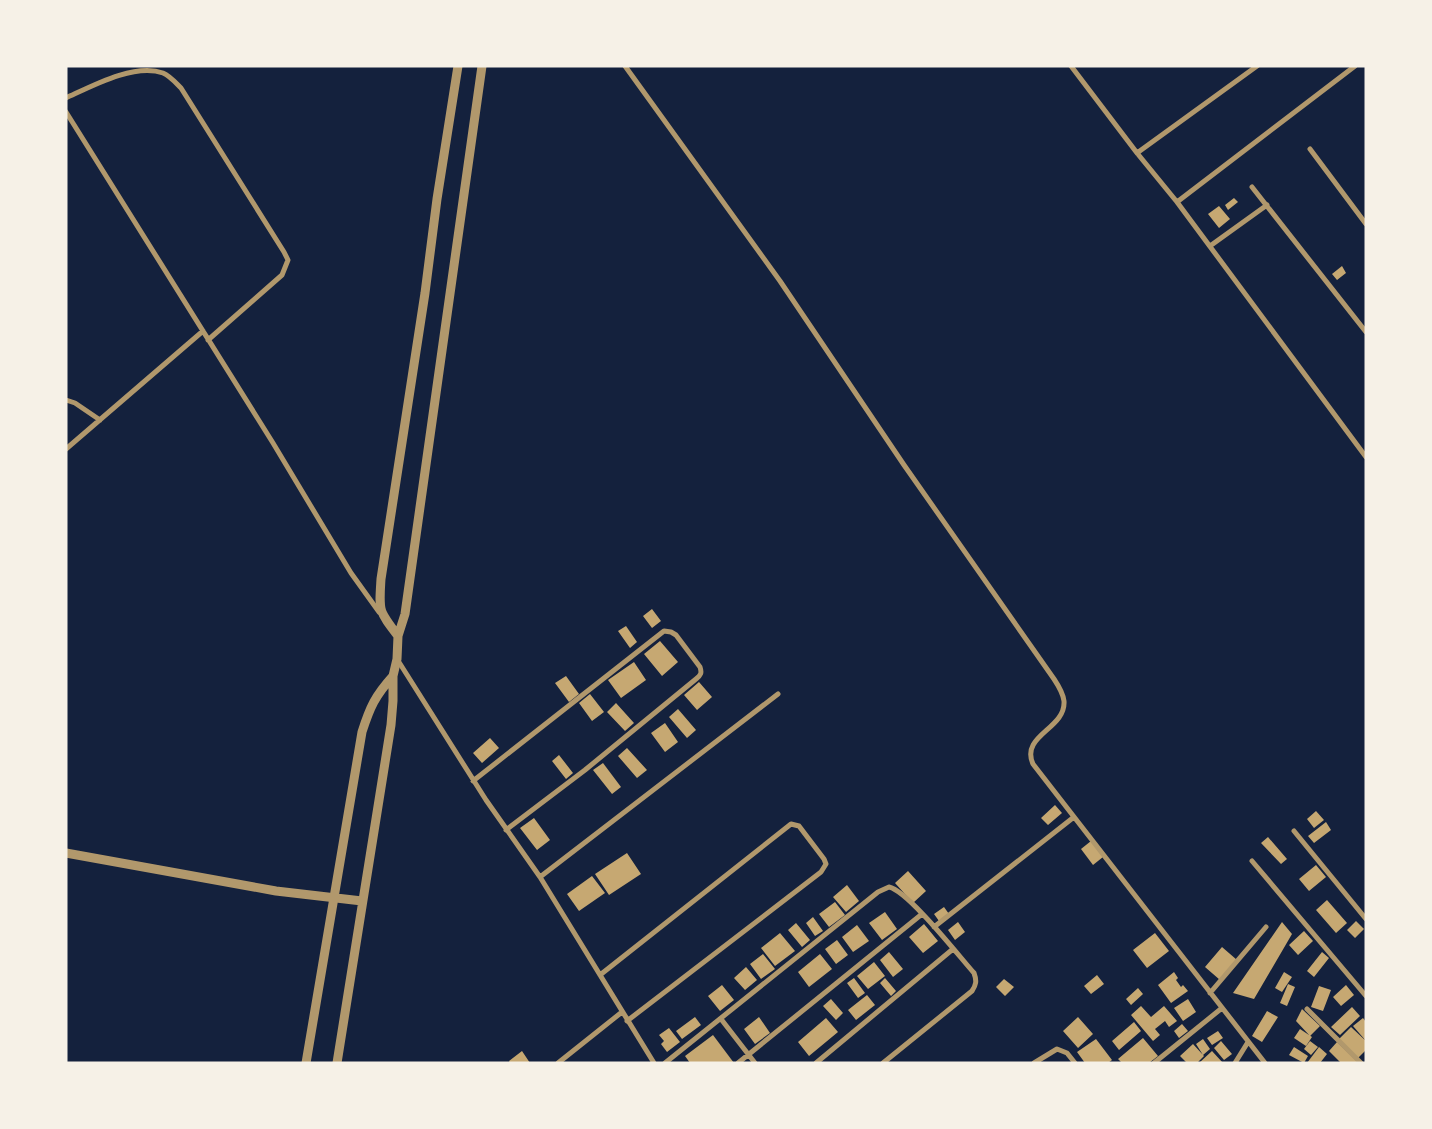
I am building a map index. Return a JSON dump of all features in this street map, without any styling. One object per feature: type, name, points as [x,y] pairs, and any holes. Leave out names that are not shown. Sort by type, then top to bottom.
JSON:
[{"type":"street","points":[[383,616],[379,604],[381,579],[458,66]]},
{"type":"street","points":[[337,1063],[391,725],[393,676],[397,659],[398,636],[405,614],[482,66]]},
{"type":"street","points":[[625,66],[780,281],[904,465],[1054,679],[1064,701],[1062,710],[1056,720],[1031,747],[1029,756],[1033,764],[1265,1063]]},
{"type":"street","points":[[1071,66],[1177,202],[1366,457]]},
{"type":"street","points":[[1137,153],[1257,66]]},
{"type":"street","points":[[1177,202],[1355,66]]},
{"type":"street","points":[[66,98],[124,73],[155,72],[164,74],[172,79],[181,88],[284,252],[288,260],[282,275],[208,340]]},
{"type":"street","points":[[66,112],[351,573],[398,636]]},
{"type":"street","points":[[1310,149],[1366,224]]},
{"type":"street","points":[[1252,187],[1366,332]]},
{"type":"street","points":[[1210,246],[1267,205]]},
{"type":"street","points":[[66,449],[203,331]]},
{"type":"street","points":[[66,400],[75,402],[100,420]]},
{"type":"street","points":[[1360,449],[1366,445]]},
{"type":"street","points":[[473,781],[664,631],[672,632],[676,635],[700,667],[702,672],[696,679],[585,770],[506,830]]},
{"type":"street","points":[[397,659],[473,781],[540,878],[654,1063]]},
{"type":"street","points":[[306,1063],[362,732],[372,704],[379,692],[393,676]]},
{"type":"street","points":[[540,878],[778,694]]},
{"type":"street","points":[[934,927],[1074,817]]},
{"type":"street","points":[[600,975],[791,824],[799,826],[824,859],[826,864],[821,872],[627,1022]]},
{"type":"street","points":[[1294,831],[1366,918]]},
{"type":"street","points":[[66,853],[276,891],[362,901]]},
{"type":"street","points":[[1252,861],[1366,996]]},
{"type":"street","points":[[665,1063],[883,889],[889,887],[898,890],[934,927],[974,973],[976,985],[972,991],[883,1063]]},
{"type":"street","points":[[738,1063],[922,914]]},
{"type":"street","points":[[1210,993],[1266,927]]},
{"type":"street","points":[[816,1063],[953,949]]},
{"type":"street","points":[[1154,1063],[1222,1008]]},
{"type":"street","points":[[1307,1010],[1361,1063]]},
{"type":"street","points":[[558,1063],[622,1012]]},
{"type":"street","points":[[721,1019],[755,1063]]},
{"type":"street","points":[[1234,1063],[1248,1042]]},
{"type":"street","points":[[1034,1063],[1057,1049],[1067,1053],[1076,1063]]},
{"type":"building","points":[[1234,198],[1238,202],[1228,210],[1225,205]]},
{"type":"building","points":[[1219,206],[1230,219],[1219,228],[1208,214]]},
{"type":"building","points":[[1342,266],[1346,273],[1337,280],[1332,274]]},
{"type":"building","points":[[652,609],[661,621],[652,628],[643,616]]},
{"type":"building","points":[[626,626],[637,642],[630,648],[618,631]]},
{"type":"building","points":[[660,641],[678,662],[662,676],[644,654]]},
{"type":"building","points":[[634,662],[646,680],[621,698],[608,680]]},
{"type":"building","points":[[566,676],[579,694],[569,702],[555,683]]},
{"type":"building","points":[[699,682],[712,697],[697,710],[684,695]]},
{"type":"building","points":[[590,694],[604,712],[592,721],[579,703]]},
{"type":"building","points":[[616,703],[634,723],[625,731],[607,712]]},
{"type":"building","points":[[678,709],[696,730],[687,738],[669,717]]},
{"type":"building","points":[[665,723],[678,742],[665,752],[651,733]]},
{"type":"building","points":[[490,738],[499,748],[482,763],[473,753]]},
{"type":"building","points":[[627,748],[647,770],[637,778],[618,756]]},
{"type":"building","points":[[559,755],[573,773],[566,779],[552,761]]},
{"type":"building","points":[[603,763],[621,787],[612,794],[593,770]]},
{"type":"building","points":[[1055,805],[1062,813],[1048,825],[1041,818]]},
{"type":"building","points":[[1316,811],[1324,820],[1314,828],[1307,819]]},
{"type":"building","points":[[534,818],[550,840],[537,850],[520,828]]},
{"type":"building","points":[[1326,822],[1331,830],[1314,843],[1308,836]]},
{"type":"building","points":[[1268,837],[1287,859],[1281,864],[1261,843]]},
{"type":"building","points":[[1091,841],[1103,857],[1093,865],[1081,849]]},
{"type":"building","points":[[627,853],[641,874],[609,895],[595,874]]},
{"type":"building","points":[[1316,865],[1326,877],[1309,891],[1299,879]]},
{"type":"building","points":[[908,871],[926,891],[913,903],[895,883]]},
{"type":"building","points":[[592,876],[605,893],[579,911],[567,894]]},
{"type":"building","points":[[847,885],[859,901],[846,912],[833,897]]},
{"type":"building","points":[[1327,900],[1347,923],[1336,933],[1316,910]]},
{"type":"building","points":[[835,902],[845,915],[829,927],[819,914]]},
{"type":"building","points":[[944,907],[949,914],[939,921],[934,914]]},
{"type":"building","points":[[885,912],[897,929],[882,940],[869,923]]},
{"type":"building","points":[[813,917],[823,931],[815,936],[806,923]]},
{"type":"building","points":[[1356,921],[1364,929],[1355,938],[1347,930]]},
{"type":"building","points":[[958,922],[965,932],[955,940],[948,930]]},
{"type":"building","points":[[1282,922],[1292,934],[1254,999],[1233,993]]},
{"type":"building","points":[[796,923],[810,940],[802,947],[788,930]]},
{"type":"building","points":[[924,924],[938,941],[923,953],[909,937]]},
{"type":"building","points":[[857,925],[869,941],[853,952],[842,937]]},
{"type":"building","points":[[1304,931],[1313,941],[1298,955],[1289,945]]},
{"type":"building","points":[[780,933],[795,951],[775,966],[761,948]]},
{"type":"building","points":[[1155,933],[1169,951],[1147,968],[1133,950]]},
{"type":"building","points":[[837,940],[848,955],[836,964],[825,949]]},
{"type":"building","points":[[1222,947],[1237,960],[1220,980],[1205,967]]},
{"type":"building","points":[[889,952],[903,969],[893,977],[880,960]]},
{"type":"building","points":[[1322,952],[1329,958],[1314,977],[1307,971]]},
{"type":"building","points":[[763,954],[775,969],[761,979],[750,964]]},
{"type":"building","points":[[820,954],[832,969],[809,987],[798,972]]},
{"type":"building","points":[[874,962],[885,976],[868,989],[857,976]]},
{"type":"building","points":[[746,967],[757,980],[745,990],[734,978]]},
{"type":"building","points":[[1174,972],[1178,978],[1176,980],[1181,987],[1183,985],[1188,991],[1171,1003],[1158,985]]},
{"type":"building","points":[[1284,972],[1292,977],[1282,992],[1275,988]]},
{"type":"building","points":[[1097,975],[1104,984],[1091,994],[1084,986]]},
{"type":"building","points":[[854,978],[865,993],[858,998],[847,983]]},
{"type":"building","points":[[885,978],[896,991],[891,996],[880,983]]},
{"type":"building","points":[[1004,979],[1014,987],[1005,996],[996,987]]},
{"type":"building","points":[[1288,984],[1295,987],[1287,1006],[1280,1003]]},
{"type":"building","points":[[722,985],[734,1000],[720,1011],[708,996]]},
{"type":"building","points":[[1346,985],[1354,995],[1341,1006],[1333,997]]},
{"type":"building","points":[[1319,986],[1331,990],[1323,1011],[1311,1007]]},
{"type":"building","points":[[1138,988],[1143,994],[1131,1005],[1126,999]]},
{"type":"building","points":[[867,995],[875,1005],[856,1020],[848,1010]]},
{"type":"building","points":[[831,999],[843,1013],[836,1020],[823,1006]]},
{"type":"building","points":[[1188,999],[1196,1012],[1183,1021],[1174,1008]]},
{"type":"building","points":[[1141,1006],[1151,1017],[1164,1006],[1177,1021],[1169,1027],[1165,1021],[1155,1029],[1160,1035],[1153,1041],[1131,1015]]},
{"type":"building","points":[[1352,1007],[1360,1016],[1340,1035],[1331,1027]]},
{"type":"building","points":[[1302,1009],[1320,1026],[1310,1036],[1296,1021]]},
{"type":"building","points":[[1267,1011],[1278,1017],[1262,1042],[1252,1036]]},
{"type":"building","points":[[695,1017],[701,1025],[682,1039],[676,1031]]},
{"type":"building","points":[[759,1017],[770,1033],[755,1044],[744,1029]]},
{"type":"building","points":[[1078,1017],[1093,1034],[1078,1048],[1063,1031]]},
{"type":"building","points":[[826,1018],[838,1032],[809,1056],[798,1042]]},
{"type":"building","points":[[1363,1018],[1366,1022],[1366,1041],[1353,1026]]},
{"type":"building","points":[[1134,1022],[1141,1031],[1119,1050],[1112,1041]]},
{"type":"building","points":[[1182,1024],[1188,1031],[1179,1038],[1174,1031]]},
{"type":"building","points":[[1351,1027],[1366,1041],[1366,1050],[1358,1058],[1338,1040]]},
{"type":"building","points":[[669,1028],[680,1042],[667,1052],[661,1044],[664,1041],[659,1035]]},
{"type":"building","points":[[1300,1029],[1312,1037],[1306,1046],[1294,1038]]},
{"type":"building","points":[[1218,1031],[1223,1038],[1212,1045],[1207,1038]]},
{"type":"building","points":[[713,1035],[734,1063],[690,1063],[685,1056]]},
{"type":"building","points":[[1143,1038],[1158,1056],[1149,1063],[1122,1063],[1118,1059]]},
{"type":"building","points":[[1096,1039],[1112,1060],[1108,1063],[1085,1063],[1077,1052]]},
{"type":"building","points":[[1203,1039],[1210,1049],[1203,1055],[1196,1044]]},
{"type":"building","points":[[1221,1041],[1232,1054],[1224,1060],[1214,1048]]},
{"type":"building","points":[[1310,1041],[1318,1047],[1311,1055],[1304,1049]]},
{"type":"building","points":[[1337,1042],[1359,1063],[1341,1063],[1329,1051]]},
{"type":"building","points":[[1193,1044],[1204,1056],[1197,1063],[1187,1063],[1180,1056]]},
{"type":"building","points":[[1294,1047],[1308,1056],[1304,1063],[1289,1055]]},
{"type":"building","points":[[1319,1047],[1327,1054],[1320,1063],[1307,1063]]},
{"type":"building","points":[[522,1051],[530,1063],[510,1063],[509,1061]]},
{"type":"building","points":[[1212,1051],[1223,1063],[1199,1063]]}]
